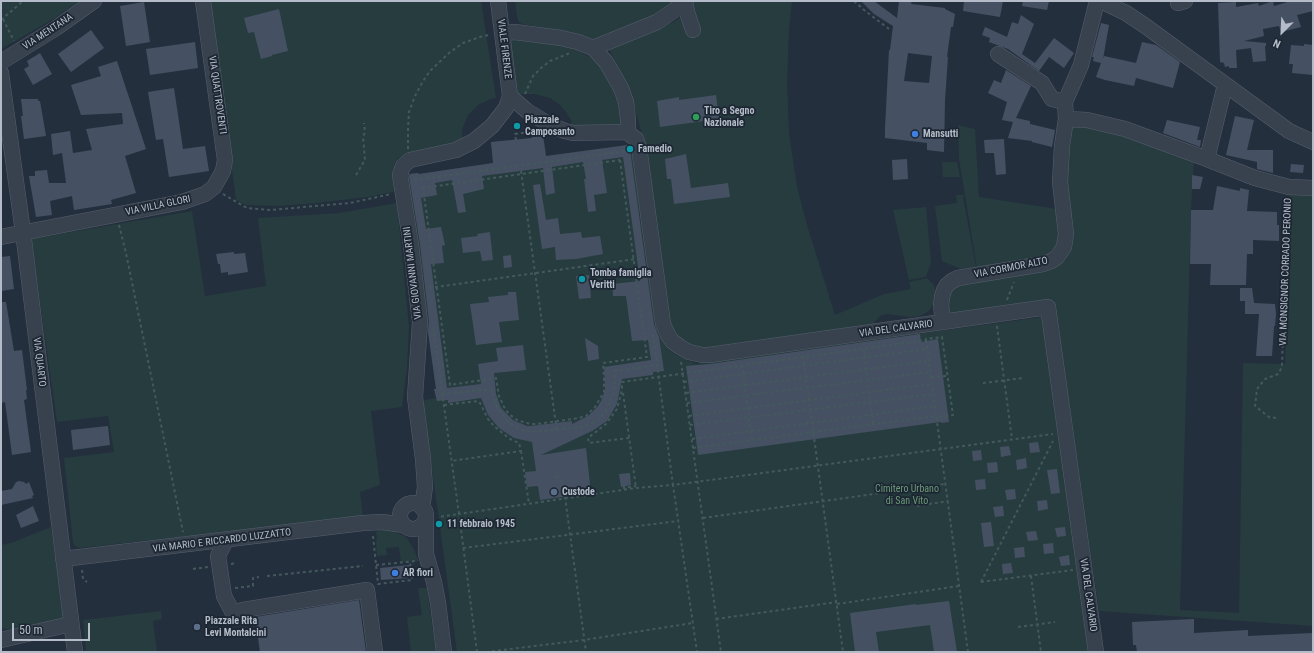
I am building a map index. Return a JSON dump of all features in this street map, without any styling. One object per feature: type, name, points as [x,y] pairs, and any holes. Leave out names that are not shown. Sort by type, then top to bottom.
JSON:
[{"type":"street","name":"VIA MENTANA","points":[[1,62],[56,28],[94,1]]},
{"type":"street","name":"VIA QUATTROVENTI","points":[[203,1],[225,154],[223,171],[214,187]]},
{"type":"street","name":"VIALE FIRENZE","points":[[498,1],[502,33],[518,95]]},
{"type":"street","points":[[593,48],[658,22],[684,1],[693,30]]},
{"type":"street","name":"VIA CORMOR ALTO","points":[[943,322],[942,297],[947,285],[952,281],[958,278],[1051,261],[1057,257],[1064,247],[1066,234],[1060,182],[1062,146],[1066,119],[1065,102],[1081,65],[1096,1]]},
{"type":"street","points":[[1101,1],[1126,13],[1144,25],[1289,131],[1313,142]]},
{"type":"street","points":[[502,33],[515,32],[561,38],[593,48],[606,62],[618,80],[627,108],[628,133],[573,133],[558,128],[520,106],[518,95]]},
{"type":"street","points":[[998,54],[1042,83],[1052,99],[1065,102]]},
{"type":"street","name":"VIA QUARTO","points":[[1,72],[75,652]]},
{"type":"street","points":[[1207,159],[1225,84]]},
{"type":"street","points":[[410,160],[464,147],[492,126],[518,95]]},
{"type":"street","name":"VIA MONSIGNOR CORRADO PERONIO","points":[[1066,119],[1087,120],[1111,125],[1207,159],[1255,178],[1289,187],[1313,188]]},
{"type":"street","name":"VIA DEL CALVARIO","points":[[628,133],[636,139],[639,147],[663,324],[668,335],[684,350],[702,355],[709,355],[943,322],[1002,318],[1048,307],[1096,652]]},
{"type":"street","name":"VIA GIOVANNI MARTINI","points":[[410,160],[405,163],[400,174],[411,245],[420,322],[415,397],[423,470],[416,488],[415,516]]},
{"type":"street","name":"VIA VILLA GLORI","points":[[1,237],[191,199],[205,194],[214,187]]},
{"type":"street","points":[[415,516],[423,558],[434,582],[444,652]]},
{"type":"street","name":"VIA MARIO E RICCARDO LUZZATTO","points":[[63,560],[382,522],[415,516]]},
{"type":"street","points":[[215,561],[226,540]]},
{"type":"street","points":[[204,543],[215,561],[224,596],[233,613],[243,610],[367,590],[374,652]]},
{"type":"street","points":[[1,640],[71,624]]},
{"type":"path","points":[[15,44],[2,20],[23,1]]},
{"type":"path","points":[[854,1],[889,29]]},
{"type":"path","points":[[410,160],[408,143],[409,112],[415,96],[430,71],[449,53],[463,43],[483,36],[502,33]]},
{"type":"path","points":[[518,95],[534,76],[550,61],[570,53],[593,48]]},
{"type":"path","points":[[356,175],[365,160],[363,137],[365,132],[364,123]]},
{"type":"path","points":[[516,140],[515,134],[530,132]]},
{"type":"path","points":[[413,180],[628,150]]},
{"type":"path","points":[[620,160],[634,259],[647,357],[603,363],[604,392],[598,404],[586,416],[530,424],[523,423],[513,418],[505,409],[499,396],[496,378],[450,385],[423,188],[521,172],[620,160]]},
{"type":"path","points":[[521,172],[557,431]]},
{"type":"path","points":[[214,187],[228,198],[247,208],[270,210],[350,203],[403,192]]},
{"type":"path","name":"VIA MONSIGNOR CORRADO PERONIO","points":[[1276,418],[1269,417],[1255,406],[1257,389],[1265,379],[1278,374],[1282,368],[1287,200],[1289,187]]},
{"type":"path","points":[[116,215],[126,253],[186,545]]},
{"type":"path","points":[[429,295],[428,288],[643,258],[642,251]]},
{"type":"path","points":[[1012,440],[1004,380],[1002,318],[1007,303],[1008,294],[1021,267]]},
{"type":"path","points":[[433,326],[477,652]]},
{"type":"path","points":[[652,327],[697,652]]},
{"type":"path","points":[[636,487],[622,382],[683,372],[926,340],[942,336],[953,415],[693,448]]},
{"type":"path","points":[[926,340],[968,652]]},
{"type":"path","points":[[864,348],[873,424]]},
{"type":"path","points":[[684,382],[927,349]]},
{"type":"path","points":[[803,351],[843,652]]},
{"type":"path","points":[[686,394],[929,361]]},
{"type":"path","points":[[442,394],[491,389],[492,396],[502,416],[516,428],[533,432],[557,431],[590,424],[599,419],[614,393],[615,371],[657,365]]},
{"type":"path","points":[[742,365],[752,440]]},
{"type":"path","points":[[682,366],[721,652]]},
{"type":"path","points":[[687,403],[930,372]]},
{"type":"path","points":[[931,377],[947,376]]},
{"type":"path","points":[[984,383],[1023,378]]},
{"type":"path","points":[[689,416],[932,384]]},
{"type":"path","points":[[622,390],[617,409],[610,419],[588,438],[589,443],[629,438]]},
{"type":"path","points":[[690,426],[933,394]]},
{"type":"path","points":[[444,405],[478,400],[488,419],[495,427],[510,439],[519,443],[529,504]]},
{"type":"path","points":[[692,439],[935,406]]},
{"type":"path","points":[[415,516],[438,517],[566,499],[624,488],[698,482],[1057,433]]},
{"type":"path","points":[[1053,440],[982,582],[1076,570]]},
{"type":"path","points":[[451,461],[521,451]]},
{"type":"path","points":[[556,476],[563,482],[566,499],[586,652]]},
{"type":"path","points":[[702,518],[945,484]]},
{"type":"path","points":[[917,506],[948,501]]},
{"type":"path","points":[[463,548],[678,521]]},
{"type":"path","points":[[373,536],[378,584],[412,580],[410,562]]},
{"type":"path","points":[[376,565],[410,562],[423,558]]},
{"type":"path","points":[[193,569],[215,561]]},
{"type":"path","points":[[267,576],[363,566]]},
{"type":"path","points":[[82,570],[83,579],[87,582]]},
{"type":"path","points":[[1031,576],[1041,652]]},
{"type":"path","points":[[232,588],[254,586],[253,578],[259,577]]},
{"type":"path","points":[[716,619],[959,586]]},
{"type":"path","points":[[1018,627],[1055,622]]},
{"type":"path","points":[[486,652],[584,640],[692,623]]},
{"type":"green space","points":[[1,1],[79,1],[55,18],[1,49]]},
{"type":"green space","points":[[208,1],[481,1],[496,98],[490,99],[478,105],[468,115],[462,129],[463,144],[398,158],[395,163],[393,176],[397,191],[367,197],[316,203],[279,206],[246,205],[236,200]]},
{"type":"green space","points":[[515,1],[673,2],[662,13],[595,41],[552,29],[522,24],[519,22],[517,17]]},
{"type":"green space","points":[[694,1],[792,1],[789,30],[787,82],[789,133],[797,187],[807,225],[835,315],[884,294],[911,289],[909,282],[927,278],[934,285],[936,293],[934,303],[929,311],[920,316],[909,317],[887,314],[880,316],[874,323],[867,327],[818,332],[704,348],[688,344],[682,340],[670,327],[643,138],[632,97],[609,49],[673,22],[683,16],[692,6]]},
{"type":"green space","points":[[509,38],[564,45],[591,58],[606,72],[621,102],[622,126],[572,127],[571,120],[566,112],[559,104],[550,98],[535,94],[518,94],[516,92]]},
{"type":"green space","points":[[958,125],[975,129],[979,197],[1057,209],[1060,232],[1058,244],[1047,254],[1040,257],[977,268],[959,159]]},
{"type":"green space","points":[[1070,126],[1107,129],[1194,159],[1191,210],[1180,610],[1239,613],[1243,363],[1285,364],[1289,242],[1288,200],[1290,194],[1313,191],[1313,626],[1099,611],[1054,300],[950,316],[947,307],[950,290],[954,286],[1054,265],[1065,205]]},
{"type":"green space","name":"Cimitero Urbano di San Vito","points":[[543,135],[546,156],[633,144],[659,335],[666,346],[674,354],[696,364],[1042,317],[1090,652],[457,652],[423,403],[425,400],[436,398],[434,389],[436,389],[407,174],[419,174],[493,163],[491,142],[532,138]]},
{"type":"green space","points":[[942,162],[957,162],[960,177],[943,177]]},
{"type":"green space","points":[[956,195],[965,195],[963,197],[976,267],[961,269],[942,261],[935,206],[957,203]]},
{"type":"green space","points":[[397,203],[409,327],[407,368],[402,407],[371,411],[380,485],[360,492],[363,517],[79,548],[75,546],[73,543],[64,458],[114,452],[108,416],[57,422],[31,239],[192,211],[205,296],[266,286],[258,218],[339,213]]},
{"type":"green space","points":[[926,207],[931,262],[926,277],[909,280],[893,210]]},
{"type":"green space","points":[[51,527],[64,619],[12,630],[1,628],[1,545],[11,543]]},
{"type":"green space","points":[[376,531],[393,531],[406,537],[419,561],[401,562],[399,547],[386,548],[387,555],[377,556]]},
{"type":"green space","points":[[418,588],[427,588],[436,652],[411,652],[407,617],[422,615]]},
{"type":"green space","points":[[161,611],[162,619],[153,621],[157,652],[86,652],[83,620]]},
{"type":"building","points":[[861,1],[874,1],[897,18],[899,1],[912,1],[911,4],[945,8],[955,14],[953,27],[951,27],[947,57],[944,152],[927,150],[927,143],[885,138],[889,50],[893,26],[874,14]],"holes":[[[908,53],[932,56],[929,83],[904,81]]]},
{"type":"building","points":[[964,1],[1003,1],[1000,17],[963,11]]},
{"type":"building","points":[[1023,1],[1049,1],[1047,10],[1022,6]]},
{"type":"building","points":[[1273,1],[1274,6],[1291,1],[1313,1],[1313,11],[1297,15],[1301,27],[1281,32],[1279,26],[1263,29],[1264,36],[1244,41],[1266,43],[1266,61],[1253,62],[1251,48],[1236,50],[1237,68],[1229,68],[1229,66],[1225,67],[1224,63],[1220,62],[1218,3],[1236,2],[1236,7],[1258,3],[1259,6]]},
{"type":"building","points":[[144,2],[150,42],[126,46],[120,6]]},
{"type":"building","points":[[279,9],[288,51],[261,59],[254,32],[248,33],[244,18]]},
{"type":"building","points":[[1021,15],[1034,24],[1022,54],[1035,63],[1054,38],[1074,53],[1064,68],[1049,57],[1039,71],[1008,49],[989,42],[990,38],[982,35],[985,27],[1007,37],[1012,22],[1018,24]]},
{"type":"building","points":[[1101,23],[1109,25],[1103,59],[1104,56],[1136,63],[1142,42],[1156,45],[1180,62],[1173,88],[1136,78],[1134,86],[1096,77],[1101,63],[1093,61],[1094,57],[1092,57]]},
{"type":"building","points":[[91,30],[104,48],[71,72],[58,54]]},
{"type":"building","points":[[195,42],[198,68],[150,75],[146,49]]},
{"type":"building","points":[[1304,44],[1313,45],[1313,75],[1292,73],[1293,64],[1289,64],[1291,45],[1304,46]]},
{"type":"building","points":[[40,53],[52,74],[33,85],[24,69],[29,66],[27,61]]},
{"type":"building","points":[[117,61],[146,149],[125,156],[136,193],[111,200],[112,204],[74,210],[72,196],[50,201],[52,215],[36,217],[29,176],[35,176],[35,171],[47,170],[49,183],[66,183],[62,153],[53,155],[51,134],[70,131],[73,153],[92,150],[86,129],[123,124],[122,113],[81,115],[71,85],[101,76],[98,67]]},
{"type":"building","points":[[1006,70],[1031,86],[1016,118],[1030,121],[1030,124],[1055,130],[1052,147],[1032,141],[1008,138],[1013,122],[1002,120],[1007,102],[988,93],[994,80],[1001,83]]},
{"type":"building","points":[[174,88],[183,149],[205,146],[209,171],[169,177],[163,139],[156,140],[148,92]]},
{"type":"building","points":[[716,95],[719,119],[660,127],[657,101],[679,97],[679,100]]},
{"type":"building","points":[[21,99],[38,99],[38,101],[40,101],[46,136],[24,139],[21,116],[23,116]]},
{"type":"building","points":[[1235,116],[1254,120],[1247,150],[1273,150],[1273,173],[1257,169],[1257,162],[1226,155]]},
{"type":"building","points":[[1167,120],[1200,127],[1197,140],[1201,140],[1200,147],[1163,133]]},
{"type":"building","points":[[543,135],[546,156],[628,145],[630,149],[654,325],[659,337],[664,371],[653,372],[653,375],[622,379],[617,404],[607,421],[592,431],[541,455],[586,448],[591,493],[540,500],[538,486],[527,487],[525,472],[536,471],[532,442],[514,438],[499,428],[488,415],[481,398],[448,403],[448,400],[437,401],[434,389],[436,389],[428,332],[429,321],[420,244],[409,176],[410,174],[493,163],[491,142]],"holes":[[[623,157],[640,281],[612,284],[613,296],[626,296],[632,341],[648,340],[651,360],[604,367],[605,390],[598,406],[588,416],[572,424],[572,421],[527,426],[513,420],[501,408],[496,394],[494,373],[526,370],[523,345],[496,348],[498,361],[478,364],[481,384],[447,388],[431,264],[444,263],[442,246],[445,245],[441,227],[426,229],[421,198],[437,195],[435,183],[452,180],[458,213],[466,212],[463,194],[484,189],[482,176],[543,168],[546,195],[555,193],[552,167],[583,162],[586,179],[584,179],[588,212],[596,211],[594,195],[607,193],[602,160]]]},
{"type":"building","points":[[1004,139],[1006,174],[996,175],[994,153],[985,153],[984,140]]},
{"type":"building","points":[[686,154],[691,188],[728,183],[730,197],[674,204],[671,179],[667,179],[665,159]]},
{"type":"building","points":[[907,159],[908,179],[893,180],[892,160]]},
{"type":"building","points":[[1291,164],[1304,165],[1303,173],[1290,172]]},
{"type":"building","points":[[1192,175],[1203,177],[1200,189],[1192,189]]},
{"type":"building","points":[[540,184],[546,220],[558,218],[560,234],[581,232],[582,238],[600,236],[603,254],[576,259],[556,260],[555,247],[542,249],[533,185]]},
{"type":"building","points":[[1217,186],[1240,191],[1240,188],[1249,190],[1247,211],[1277,212],[1279,241],[1253,240],[1253,254],[1247,254],[1246,285],[1210,285],[1211,264],[1190,264],[1191,210],[1213,210]]},
{"type":"building","points":[[490,232],[493,260],[482,261],[480,251],[463,253],[461,238],[478,236],[477,234]]},
{"type":"building","points":[[234,252],[234,254],[245,253],[248,272],[228,275],[228,272],[221,273],[220,264],[218,264],[216,254]]},
{"type":"building","points":[[511,255],[512,267],[504,268],[503,256]]},
{"type":"building","points":[[10,256],[14,289],[1,291],[1,257]]},
{"type":"building","points":[[589,275],[591,298],[579,299],[576,276]]},
{"type":"building","points":[[1240,288],[1252,288],[1254,303],[1275,304],[1276,314],[1272,356],[1256,356],[1259,314],[1245,314],[1245,301],[1240,301]]},
{"type":"building","points":[[508,292],[516,292],[519,320],[499,322],[502,342],[476,345],[470,304],[489,302],[488,297],[508,295]]},
{"type":"building","points":[[1,302],[6,302],[14,351],[22,350],[27,390],[27,399],[24,400],[31,452],[12,455],[5,402],[1,403]]},
{"type":"building","points":[[920,334],[921,342],[938,339],[949,422],[698,455],[686,366],[710,364]]},
{"type":"building","points":[[585,338],[598,346],[599,359],[588,361]]},
{"type":"building","points":[[108,426],[110,445],[73,450],[71,430]]},
{"type":"building","points":[[1038,442],[1040,452],[1030,453],[1029,443]]},
{"type":"building","points":[[1009,446],[1011,455],[1001,457],[1000,447]]},
{"type":"building","points":[[981,450],[982,460],[973,461],[972,451]]},
{"type":"building","points":[[1026,458],[1027,468],[1017,470],[1016,460]]},
{"type":"building","points":[[997,462],[998,472],[988,473],[987,463]]},
{"type":"building","points":[[1057,469],[1060,493],[1051,494],[1047,470]]},
{"type":"building","points":[[630,473],[631,485],[621,487],[619,474]]},
{"type":"building","points":[[985,479],[986,489],[976,490],[975,480]]},
{"type":"building","points":[[19,481],[26,484],[29,482],[34,495],[32,496],[33,498],[1,505],[1,491],[12,489],[16,482]]},
{"type":"building","points":[[1015,489],[1016,499],[1007,500],[1005,490]]},
{"type":"building","points":[[1047,500],[1048,509],[1038,511],[1037,501]]},
{"type":"building","points":[[33,506],[39,521],[21,528],[16,515]]},
{"type":"building","points":[[1003,506],[1004,516],[995,517],[993,507]]},
{"type":"building","points":[[991,522],[994,546],[984,547],[981,523]]},
{"type":"building","points":[[1065,527],[1066,536],[1057,537],[1055,528]]},
{"type":"building","points":[[1036,531],[1038,540],[1028,541],[1026,532]]},
{"type":"building","points":[[1053,543],[1054,553],[1044,554],[1043,544]]},
{"type":"building","points":[[1024,547],[1025,557],[1015,558],[1014,548]]},
{"type":"building","points":[[1069,555],[1070,565],[1061,566],[1059,557]]},
{"type":"building","points":[[1011,563],[1013,573],[1003,574],[1002,564]]},
{"type":"building","name":"AR fiori","points":[[409,565],[410,578],[381,580],[380,568]]},
{"type":"building","points":[[359,600],[366,652],[260,652],[255,617]]},
{"type":"building","points":[[949,601],[957,652],[934,652],[930,625],[876,632],[879,652],[855,652],[850,613]]},
{"type":"building","points":[[1194,619],[1194,633],[1248,630],[1248,636],[1313,633],[1313,652],[1137,652],[1136,645],[1133,645],[1132,622]]},
{"type":"place","name":"Tiro a Segno Nazionale","points":[[696,117]]},
{"type":"place","name":"Piazzale Camposanto","points":[[517,126]]},
{"type":"place","name":"Mansutti","points":[[915,134]]},
{"type":"place","name":"Famedio","points":[[630,149]]},
{"type":"place","name":"Tomba famiglia Veritti","points":[[582,279]]},
{"type":"place","name":"Custode","points":[[554,492]]},
{"type":"place","name":"11 febbraio 1945","points":[[439,524]]},
{"type":"place","name":"AR fiori","points":[[395,573]]},
{"type":"place","name":"Piazzale Rita Levi Montalcini","points":[[197,627]]}]
